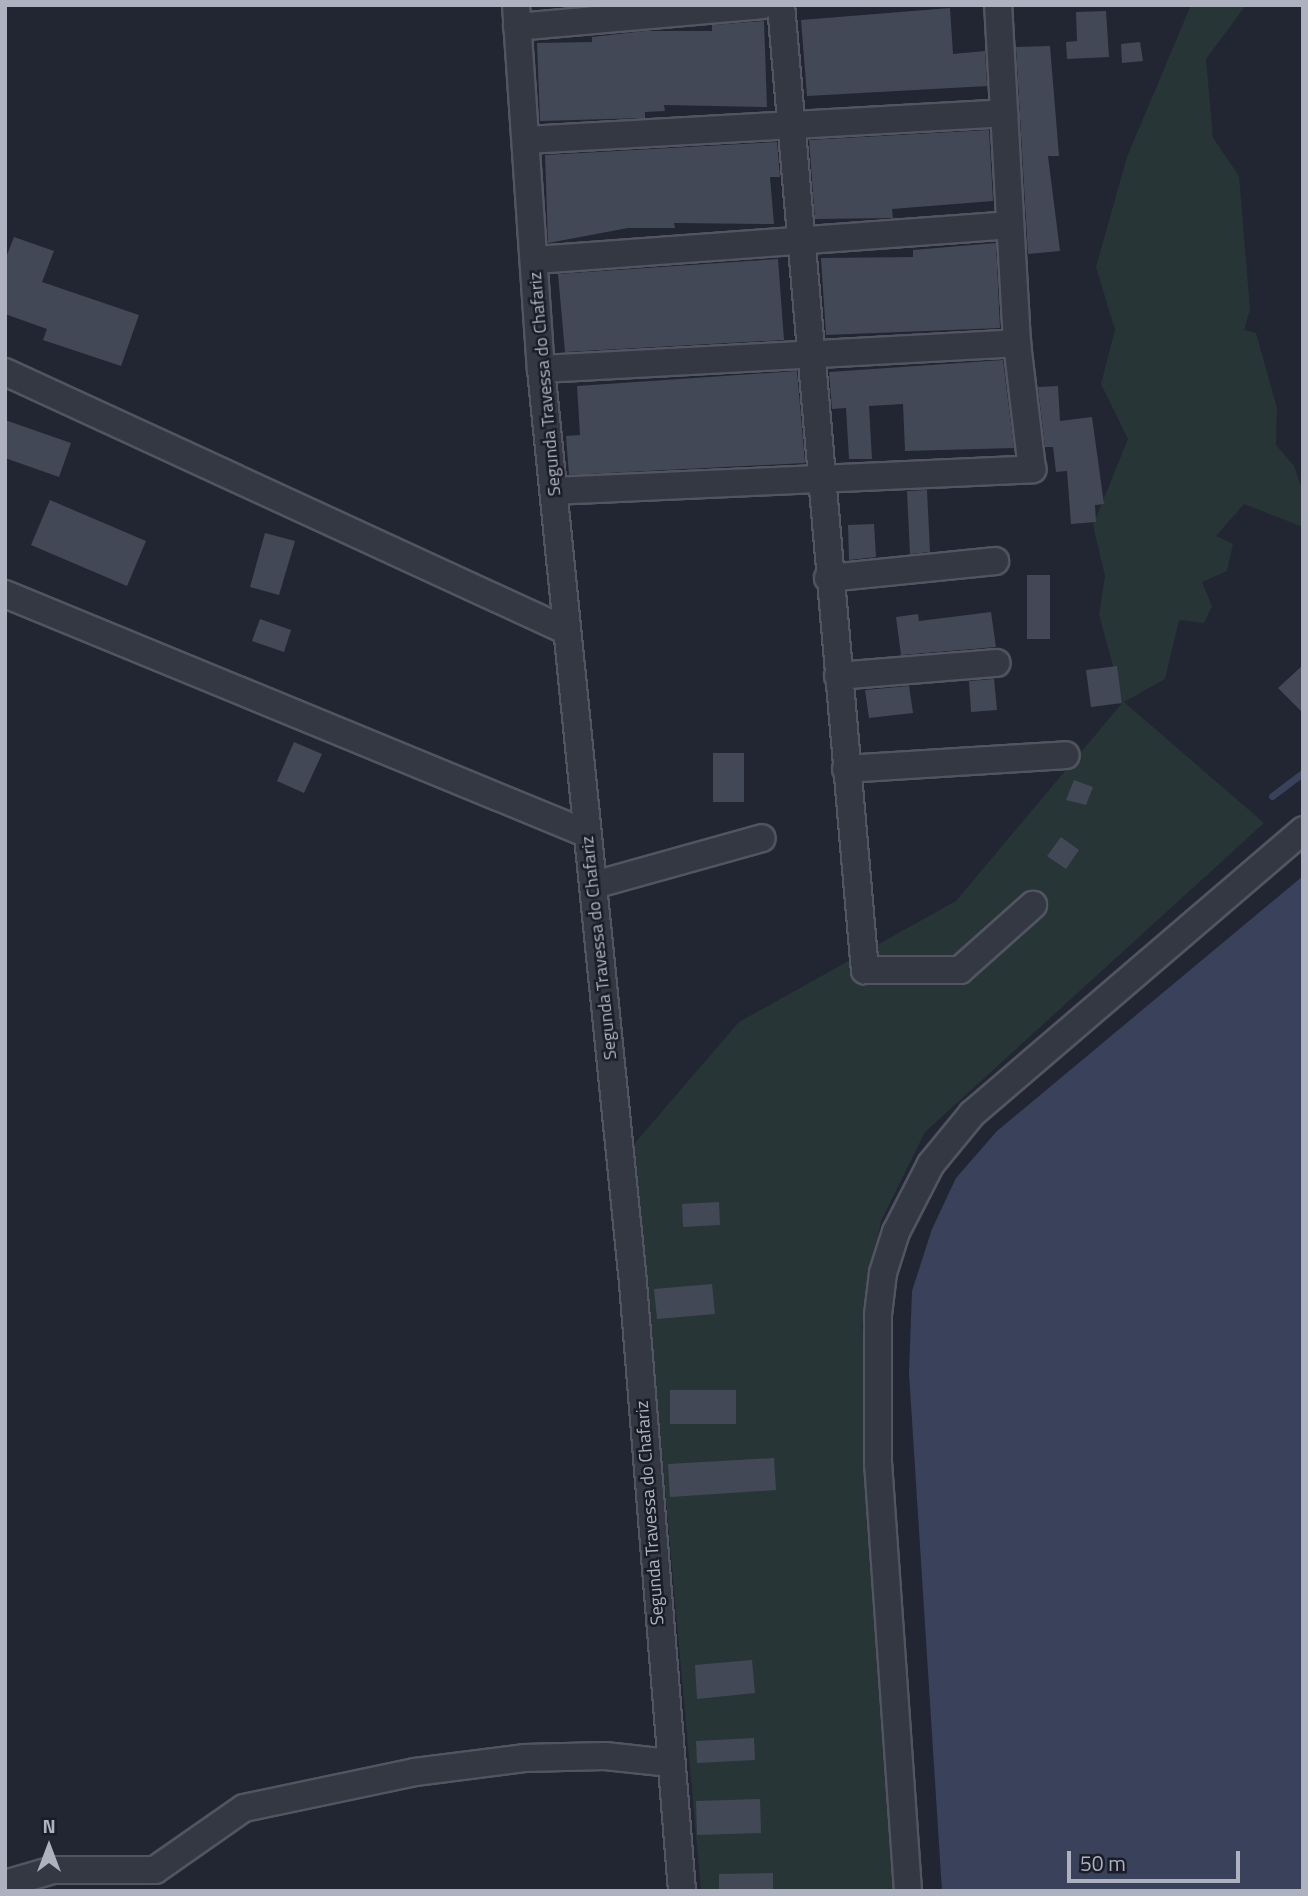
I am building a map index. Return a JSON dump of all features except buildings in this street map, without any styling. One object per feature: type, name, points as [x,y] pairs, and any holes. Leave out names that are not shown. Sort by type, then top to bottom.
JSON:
[{"type":"street","points":[[517,16],[762,5]]},
{"type":"street","points":[[781,5],[803,240],[828,578],[865,970],[960,970],[1033,905]]},
{"type":"street","points":[[554,491],[1032,469],[1017,343],[998,5]]},
{"type":"street","name":"Segunda Travessa do Chafariz","points":[[517,16],[541,369],[565,630],[594,885],[633,1283],[669,1763],[682,1891]]},
{"type":"street","points":[[526,140],[1004,113]]},
{"type":"street","points":[[535,260],[1010,225]]},
{"type":"street","points":[[541,369],[1017,343]]},
{"type":"street","points":[[5,372],[565,630]]},
{"type":"street","points":[[828,578],[995,561]]},
{"type":"street","points":[[5,594],[588,834]]},
{"type":"street","points":[[838,676],[996,663]]},
{"type":"street","points":[[846,769],[1066,755]]},
{"type":"street","points":[[908,1891],[878,1464],[878,1315],[883,1273],[896,1232],[931,1164],[972,1114],[1303,830]]},
{"type":"street","points":[[594,885],[762,838]]},
{"type":"street","points":[[5,1884],[52,1870],[155,1870],[244,1808],[415,1772],[524,1758],[605,1756],[669,1763]]},
{"type":"shaded area","points":[[1191,5],[1246,5],[1206,59],[1213,138],[1239,176],[1250,309],[1244,330],[1256,333],[1277,408],[1276,445],[1294,466],[1303,492],[1303,527],[1244,504],[1216,536],[1233,544],[1227,571],[1202,582],[1212,606],[1204,623],[1179,620],[1165,679],[1124,702],[1264,823],[925,1132],[881,1221],[862,1326],[910,1891],[701,1891],[634,1144],[739,1022],[956,901],[1123,702],[1099,615],[1105,576],[1093,525],[1128,439],[1101,384],[1115,330],[1096,267],[1127,157]]},
{"type":"water","points":[[1303,876],[1303,1891],[942,1891],[909,1373],[912,1291],[932,1229],[956,1178],[997,1131]]},
{"type":"waterway","points":[[1272,796],[1303,773]]}]
